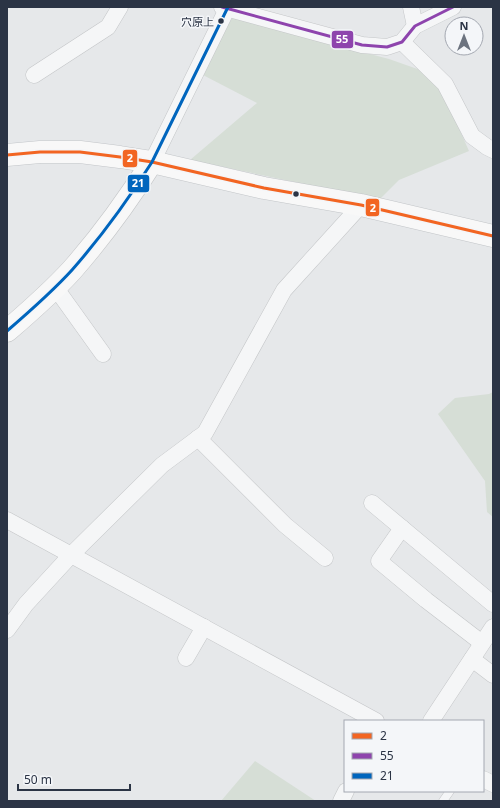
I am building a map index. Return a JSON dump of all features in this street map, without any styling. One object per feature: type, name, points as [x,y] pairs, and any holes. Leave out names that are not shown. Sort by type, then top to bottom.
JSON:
[{"type":"main road","points":[[7,155],[40,152],[80,152],[152,162],[264,188],[361,205],[493,236]]},
{"type":"main road","points":[[7,331],[72,270],[115,217],[152,162]]},
{"type":"street","points":[[34,75],[108,27],[120,7]]},
{"type":"street","points":[[152,162],[226,7],[362,45],[387,47],[402,42],[415,26],[453,7]]},
{"type":"street","points":[[411,7],[415,26]]},
{"type":"street","points":[[402,42],[445,84],[472,136],[493,150]]},
{"type":"street","points":[[7,630],[26,604],[71,555],[162,465],[205,433],[284,290],[361,205]]},
{"type":"street","points":[[55,287],[102,354]]},
{"type":"street","points":[[198,438],[284,525],[325,558]]},
{"type":"street","points":[[372,503],[493,604]]},
{"type":"street","points":[[9,525],[71,555],[374,720]]},
{"type":"street","points":[[402,528],[379,561],[426,600],[482,643]]},
{"type":"street","points":[[432,720],[493,627]]},
{"type":"street","points":[[186,658],[204,628]]},
{"type":"street","points":[[472,659],[493,675]]},
{"type":"street","points":[[484,780],[493,784]]},
{"type":"street","points":[[341,801],[346,792]]},
{"type":"lane","points":[[443,801],[449,792]]},
{"type":"shaded area","points":[[232,18],[389,59],[426,72],[444,95],[469,151],[399,180],[375,204],[347,193],[190,160],[257,103],[201,74]]},
{"type":"shaded area","points":[[493,392],[493,517],[487,512],[485,481],[438,414],[455,398],[489,394]]},
{"type":"shaded area","points":[[255,761],[316,801],[221,801]]},
{"type":"transit line","name":"55","points":[[222,7],[362,45],[387,47],[402,42],[415,26],[453,7]]},
{"type":"transit line","name":"21","points":[[7,331],[72,270],[114,218],[152,162],[228,7]]},
{"type":"transit line","name":"2","points":[[7,155],[40,152],[80,152],[152,162],[264,188],[361,205],[493,236]]},
{"type":"place","name":"穴原上","points":[[221,21]]}]
